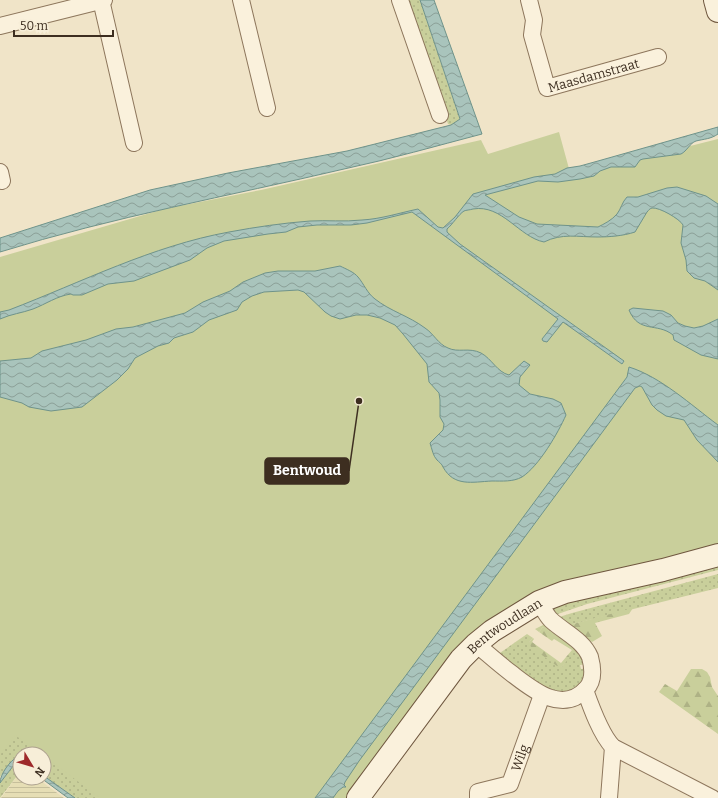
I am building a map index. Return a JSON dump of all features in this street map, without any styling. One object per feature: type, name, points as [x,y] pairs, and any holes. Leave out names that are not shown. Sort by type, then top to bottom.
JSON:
[{"type":"main road","points":[[715,0],[718,10]]},
{"type":"main road","name":"Bentwoudlaan","points":[[358,798],[462,660],[476,644],[503,624],[539,602],[565,592],[663,570],[718,555]]},
{"type":"street","points":[[0,26],[102,0],[134,143]]},
{"type":"street","points":[[241,0],[267,108]]},
{"type":"street","points":[[400,0],[440,115]]},
{"type":"street","name":"Maasdamstraat","points":[[529,0],[534,20],[532,35],[547,88],[658,57]]},
{"type":"street","points":[[476,644],[542,695],[550,698],[567,699],[579,695],[585,690],[591,681],[591,663],[587,652],[578,641],[550,619],[539,602]]},
{"type":"street","points":[[585,690],[589,703],[608,742],[613,747],[712,798]]},
{"type":"street","name":"Wilg","points":[[478,798],[478,792],[510,784],[542,695]]},
{"type":"street","points":[[609,798],[613,747]]},
{"type":"shaded area","points":[[12,783],[12,786],[48,786],[64,798],[1,798]]},
{"type":"green space","points":[[406,0],[420,0],[460,120],[451,125],[448,124]]},
{"type":"green space","points":[[559,132],[571,176],[718,139],[718,545],[638,564],[528,598],[349,798],[100,798],[52,762],[52,746],[30,746],[15,735],[0,755],[0,257],[164,209],[261,190],[481,140],[488,154]]},
{"type":"green space","points":[[718,564],[718,570],[587,604],[555,615],[553,610],[554,606]]},
{"type":"green space","points":[[718,574],[718,588],[569,625],[556,618],[572,613]]},
{"type":"green space","points":[[633,608],[629,614],[595,623],[602,636],[592,642],[569,625]]},
{"type":"green space","points":[[547,623],[577,646],[587,664],[580,665],[581,669],[587,668],[587,677],[571,693],[547,691],[497,655],[527,634],[533,638],[529,642],[562,667],[573,649],[543,627],[539,632],[535,629]]},
{"type":"green space","points":[[543,627],[571,645],[573,649],[572,654],[562,667],[557,666],[531,647],[529,642],[533,638],[534,639],[532,642],[561,663],[572,650],[554,639],[552,641],[539,632]]},
{"type":"green space","points":[[691,669],[702,669],[707,672],[710,677],[712,687],[718,696],[718,734],[659,692],[665,684],[677,691]]},
{"type":"green space","points":[[14,728],[38,746],[12,746],[12,761],[0,777],[0,747]]},
{"type":"green space","points":[[52,757],[107,798],[75,798],[52,782]]},
{"type":"green space","points":[[12,767],[12,782],[0,798],[0,783]]},
{"type":"water","points":[[420,0],[434,0],[482,134],[362,165],[128,217],[0,252],[0,238],[150,190],[228,173],[347,151],[451,125],[460,119]]},
{"type":"water","points":[[718,127],[718,134],[710,138],[694,142],[681,154],[643,159],[640,160],[635,167],[611,167],[600,171],[594,176],[580,179],[558,182],[538,181],[485,195],[519,217],[537,224],[598,227],[608,222],[615,216],[627,197],[638,197],[667,188],[677,187],[706,196],[718,204],[718,290],[705,281],[694,278],[687,271],[686,260],[681,243],[683,225],[674,217],[655,208],[651,208],[647,212],[635,232],[616,236],[564,236],[544,242],[526,234],[493,211],[483,209],[464,211],[447,229],[447,232],[460,244],[624,361],[622,364],[563,322],[547,342],[543,341],[542,339],[558,319],[412,212],[367,223],[298,227],[286,232],[224,241],[207,248],[190,260],[134,281],[108,284],[82,295],[66,295],[33,309],[0,319],[0,312],[9,310],[145,255],[200,238],[270,225],[316,221],[349,221],[369,219],[418,209],[438,227],[443,228],[455,217],[473,194],[534,177],[555,174],[567,168],[580,166]]},
{"type":"water","points":[[340,266],[356,275],[375,299],[428,330],[445,346],[456,350],[477,351],[485,356],[501,371],[509,375],[524,361],[530,365],[520,377],[519,385],[530,394],[553,399],[561,403],[566,415],[547,449],[528,472],[519,479],[507,481],[464,482],[452,478],[436,458],[430,443],[443,430],[444,424],[440,417],[439,393],[429,382],[427,364],[403,334],[395,325],[380,318],[367,315],[356,315],[340,319],[331,316],[304,292],[298,290],[264,292],[252,296],[242,302],[237,310],[209,320],[193,332],[174,338],[169,343],[158,346],[135,358],[128,369],[117,380],[82,407],[51,411],[29,407],[22,403],[0,397],[0,361],[31,358],[42,351],[86,340],[116,329],[133,327],[185,313],[203,302],[230,291],[243,282],[265,273],[278,271],[315,271]]},
{"type":"water","points":[[633,308],[663,311],[671,315],[678,323],[694,328],[703,326],[718,319],[718,359],[701,355],[674,340],[673,335],[667,331],[649,327],[638,322],[629,310]]},
{"type":"water","points":[[629,367],[653,377],[664,384],[718,425],[718,462],[697,440],[684,420],[666,416],[652,405],[642,387],[640,386],[635,388],[359,761],[345,782],[344,785],[346,787],[343,787],[338,791],[333,798],[315,798],[627,377]]},
{"type":"water","points":[[12,760],[12,767],[0,783],[0,779]]},
{"type":"water","points":[[52,782],[75,798],[68,798],[52,786]]},
{"type":"place","name":"Bentwoud","points":[[359,401]]}]
